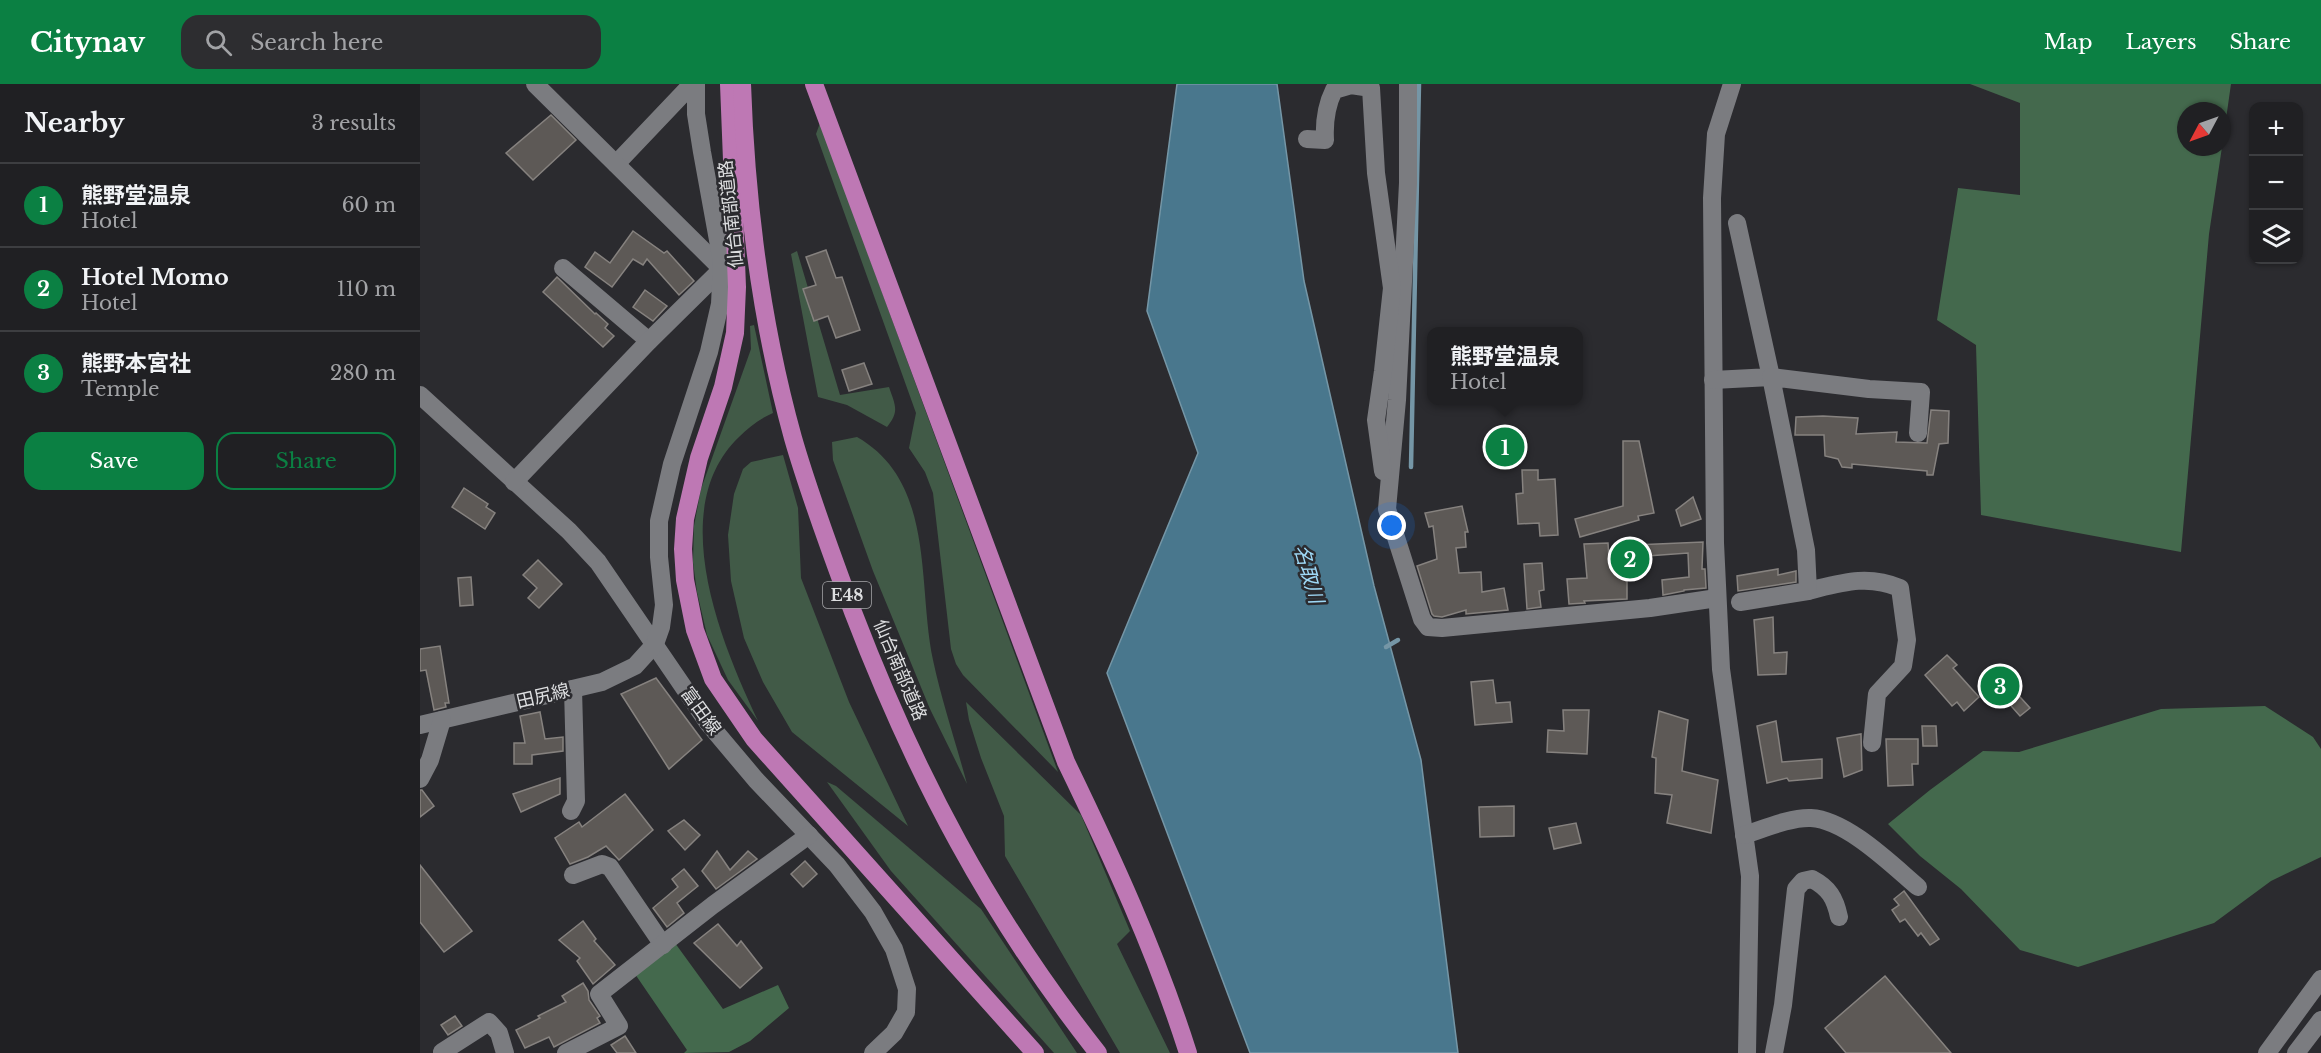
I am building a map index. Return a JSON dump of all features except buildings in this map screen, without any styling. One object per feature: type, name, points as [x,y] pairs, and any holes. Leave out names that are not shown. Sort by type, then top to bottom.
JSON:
[{"type":"highway","points":[[729,84],[737,287],[735,333],[723,387],[699,458],[685,519],[684,580],[695,630],[713,679],[754,739],[1035,1053]]},
{"type":"highway","name":"仙台南部道路","points":[[742,84],[748,190],[759,276],[773,353],[793,437],[819,522],[875,668],[923,776],[966,859],[1007,927],[1098,1053]]},
{"type":"highway","points":[[814,84],[1062,751],[1118,868],[1176,1012],[1188,1053]]},
{"type":"street","points":[[535,84],[722,269]]},
{"type":"street","points":[[616,164],[694,84]]},
{"type":"street","points":[[655,644],[661,627],[664,605],[659,557],[659,521],[672,464],[711,343],[720,304],[722,269],[719,241],[702,152],[694,84]]},
{"type":"street","points":[[1408,84],[1408,183],[1397,400],[1387,509],[1422,619],[1428,627],[1475,625],[1650,609],[1717,598]]},
{"type":"street","points":[[1732,84],[1716,134],[1712,198],[1713,380],[1717,598],[1721,669],[1750,876],[1747,1053]]},
{"type":"street","points":[[1307,139],[1325,140],[1324,124],[1328,102],[1334,90],[1351,86],[1371,88],[1376,173],[1392,288],[1376,420],[1387,503]]},
{"type":"street","points":[[1737,223],[1806,550],[1808,591]]},
{"type":"street","points":[[563,268],[649,341]]},
{"type":"street","points":[[514,482],[649,341],[722,269]]},
{"type":"street","points":[[1713,380],[1771,377],[1869,389],[1922,392],[1918,433]]},
{"type":"street","name":"富田線","points":[[420,395],[570,531],[598,562],[708,723],[756,780],[837,865],[873,912],[894,950],[907,989],[906,1012],[894,1034],[873,1053]]},
{"type":"street","points":[[1740,602],[1808,591],[1855,580],[1887,583],[1900,588],[1908,640],[1903,666],[1877,694],[1872,743]]},
{"type":"street","name":"田尻線","points":[[420,725],[602,682],[635,666],[655,644]]},
{"type":"street","points":[[571,811],[576,801],[573,689]]},
{"type":"street","points":[[420,779],[430,760],[442,720]]},
{"type":"street","points":[[1744,835],[1780,823],[1811,818],[1838,825],[1864,842],[1918,887]]},
{"type":"street","points":[[566,1053],[619,1026],[599,994],[713,905],[809,835]]},
{"type":"street","points":[[573,875],[602,864],[610,867],[663,945]]},
{"type":"street","points":[[1774,1053],[1783,1005],[1796,889],[1803,881],[1812,879],[1822,885],[1835,899],[1839,917]]},
{"type":"street","points":[[2267,1053],[2321,979]]},
{"type":"street","points":[[2296,1053],[2321,1020]]},
{"type":"street","points":[[442,1052],[489,1022],[499,1033],[505,1053]]},
{"type":"green space","points":[[1970,84],[2231,84],[2228,102],[2177,102],[2177,156],[2221,156],[2209,234],[2181,552],[1981,515],[1976,345],[1937,320],[1958,188],[2020,195],[2020,103]]},
{"type":"green space","points":[[820,123],[1058,772],[963,675],[956,664],[951,649],[933,493],[925,472],[909,448],[916,413],[816,134]]},
{"type":"green space","points":[[797,251],[840,395],[889,387],[895,412],[887,427],[847,405],[818,397],[791,254]]},
{"type":"green space","points":[[754,325],[773,413],[743,433],[717,466],[706,500],[703,537],[707,576],[716,616],[729,654],[758,721],[728,680],[707,635],[693,562],[694,526],[701,489],[751,349],[750,326]]},
{"type":"green space","points":[[857,437],[882,456],[900,480],[912,507],[919,537],[933,660],[967,784],[930,709],[873,571],[833,460],[832,442]]},
{"type":"green space","points":[[783,455],[798,508],[801,578],[849,702],[908,826],[792,732],[763,682],[744,638],[731,581],[728,535],[734,494],[743,469],[751,462]]},
{"type":"green space","points":[[966,702],[1081,815],[1130,931],[1117,944],[1170,1053],[1120,1053],[1005,856],[1004,816],[981,758]]},
{"type":"green space","points":[[2265,706],[2313,737],[2321,749],[2321,857],[2271,881],[2214,923],[2078,967],[2020,950],[1961,889],[1920,856],[1888,824],[1983,751],[2019,752],[2161,709]]},
{"type":"green space","points":[[827,782],[836,786],[981,909],[1077,1053],[1054,1053],[891,871]]},
{"type":"green space","points":[[675,943],[723,1009],[778,985],[789,1008],[750,1041],[729,1052],[684,1053],[687,1050],[635,974]]},
{"type":"water","name":"名取川","points":[[1177,84],[1277,84],[1304,281],[1374,586],[1421,760],[1458,1053],[1250,1053],[1107,673],[1198,453],[1147,311]]},
{"type":"waterway","points":[[1411,467],[1419,84]]},
{"type":"waterway","points":[[1386,647],[1398,640]]},
{"type":"place","name":"熊野堂温泉","points":[[1505,447]]},
{"type":"place","name":"Hotel Momo","points":[[1630,559]]},
{"type":"place","name":"熊野本宮社","points":[[2000,686]]}]
